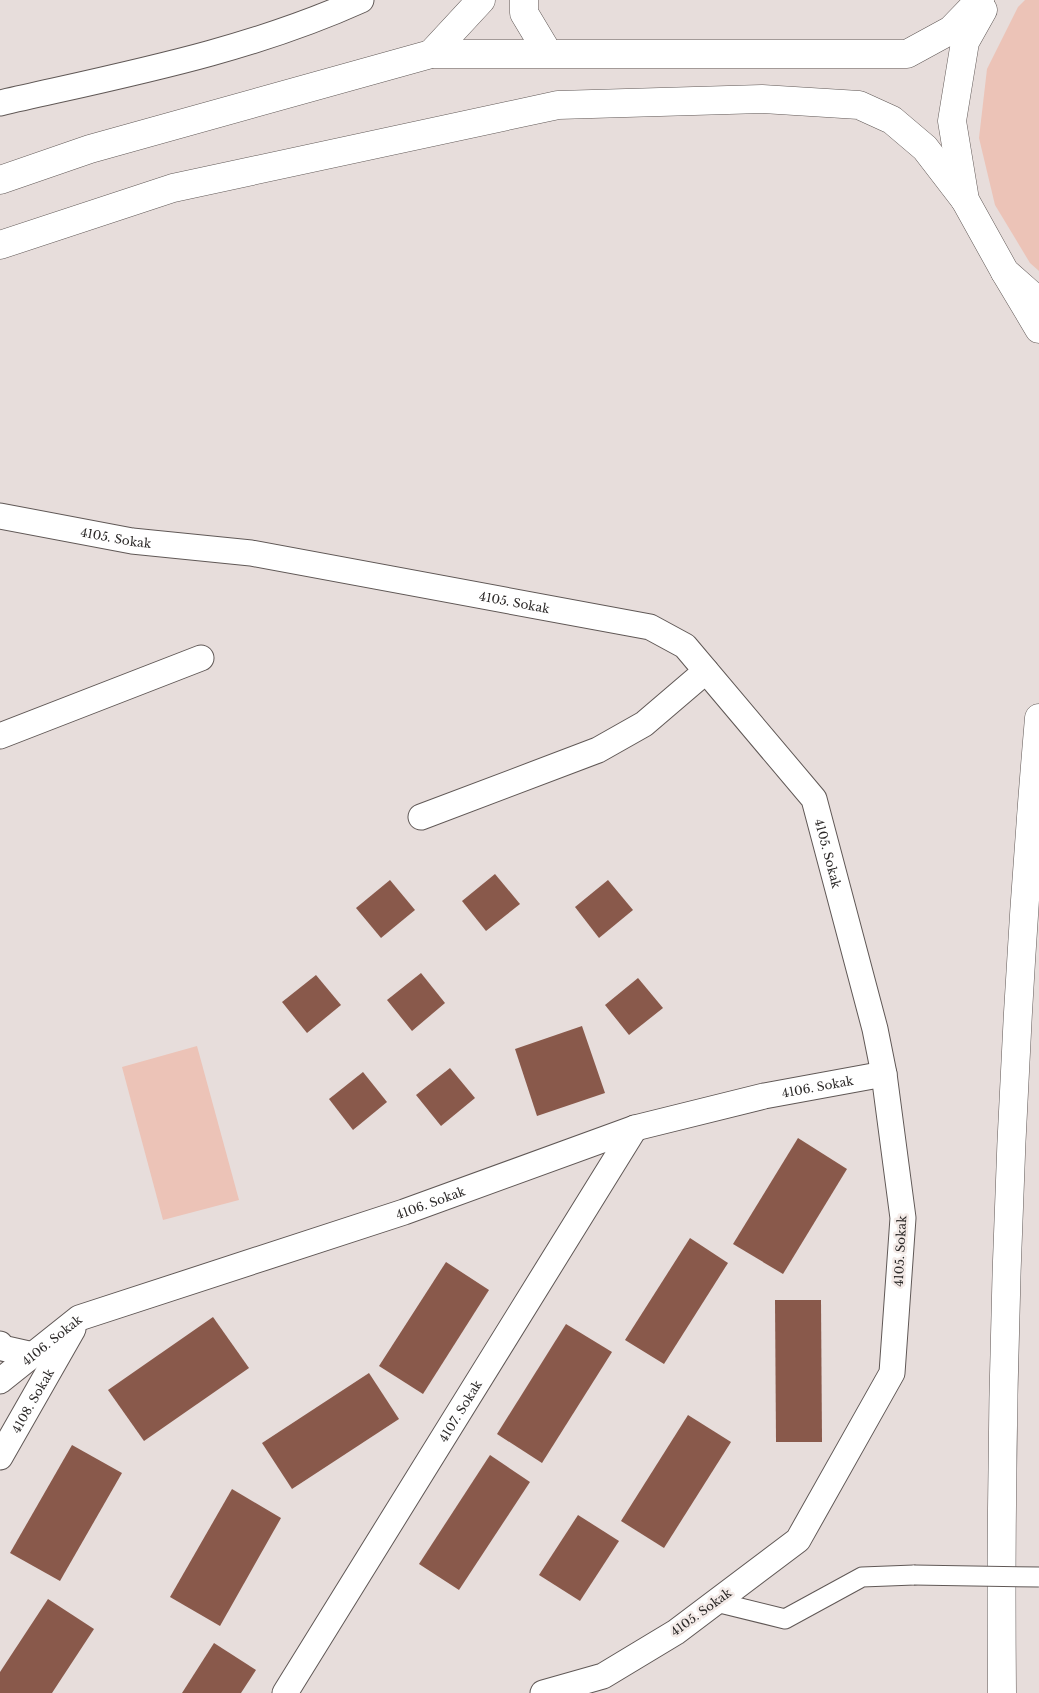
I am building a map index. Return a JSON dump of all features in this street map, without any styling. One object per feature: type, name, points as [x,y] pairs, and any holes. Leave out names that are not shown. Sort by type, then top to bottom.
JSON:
[{"type":"main road","points":[[431,54],[481,0]]},
{"type":"main road","points":[[524,0],[524,13],[548,53]]},
{"type":"main road","points":[[0,180],[90,149],[431,54],[907,54],[951,30],[980,0]]},
{"type":"main road","points":[[965,200],[952,121],[965,42],[989,0]]},
{"type":"main road","points":[[0,246],[173,188],[558,105],[762,99],[859,105],[892,120],[925,148],[965,200],[1039,329]]},
{"type":"main road","points":[[1005,272],[1039,302]]},
{"type":"main road","points":[[1002,1693],[1000,1507],[1008,1184],[1027,857],[1039,718]]},
{"type":"street","points":[[0,103],[216,53],[317,20],[361,0]]},
{"type":"street","name":"4105. Sokak","points":[[0,516],[132,541],[251,553],[650,627],[685,646],[814,799],[875,1029],[884,1074],[903,1218],[892,1373],[798,1540],[676,1632],[601,1684],[543,1693]]},
{"type":"street","points":[[0,736],[201,658]]},
{"type":"street","points":[[420,817],[598,750],[644,724],[706,671]]},
{"type":"street","name":"4106. Sokak","points":[[0,1381],[79,1318],[404,1212],[635,1128],[764,1096],[884,1074]]},
{"type":"street","name":"4107. Sokak","points":[[285,1693],[635,1128]]},
{"type":"street","name":"4108. Sokak","points":[[0,1457],[79,1318]]},
{"type":"street","points":[[0,1344],[2,1348],[33,1355]]},
{"type":"street","points":[[716,1602],[785,1619],[862,1577],[914,1575],[1039,1577]]},
{"type":"shaded area","points":[[1025,0],[1039,0],[1039,271],[1030,263],[995,205],[979,138],[987,69],[1018,7]]},
{"type":"shaded area","points":[[197,1046],[239,1200],[163,1220],[122,1067]]},
{"type":"building","points":[[495,874],[520,904],[486,931],[462,901]]},
{"type":"building","points":[[390,880],[415,910],[381,938],[356,908]]},
{"type":"building","points":[[608,880],[633,910],[599,938],[575,907]]},
{"type":"building","points":[[421,973],[445,1003],[412,1031],[387,1000]]},
{"type":"building","points":[[316,975],[341,1005],[307,1033],[282,1002]]},
{"type":"building","points":[[638,978],[663,1008],[629,1035],[605,1005]]},
{"type":"building","points":[[582,1026],[605,1093],[537,1116],[515,1049]]},
{"type":"building","points":[[450,1068],[475,1098],[441,1126],[416,1095]]},
{"type":"building","points":[[363,1072],[387,1102],[353,1130],[329,1099]]},
{"type":"building","points":[[798,1138],[847,1169],[783,1274],[733,1244]]},
{"type":"building","points":[[690,1238],[728,1263],[664,1364],[625,1340]]},
{"type":"building","points":[[446,1262],[489,1290],[423,1394],[379,1366]]},
{"type":"building","points":[[775,1300],[821,1300],[822,1442],[776,1442]]},
{"type":"building","points":[[213,1317],[249,1368],[144,1441],[108,1390]]},
{"type":"building","points":[[566,1324],[612,1352],[542,1463],[497,1434]]},
{"type":"building","points":[[369,1373],[399,1419],[292,1489],[262,1443]]},
{"type":"building","points":[[688,1415],[731,1442],[664,1548],[621,1521]]},
{"type":"building","points":[[72,1445],[122,1473],[60,1581],[10,1553]]},
{"type":"building","points":[[490,1455],[530,1482],[459,1590],[419,1564]]},
{"type":"building","points":[[232,1489],[281,1518],[220,1626],[170,1597]]},
{"type":"building","points":[[578,1515],[619,1541],[580,1601],[539,1575]]},
{"type":"building","points":[[48,1599],[94,1629],[52,1693],[0,1693],[0,1672]]},
{"type":"building","points":[[214,1643],[256,1670],[241,1693],[182,1693]]}]
